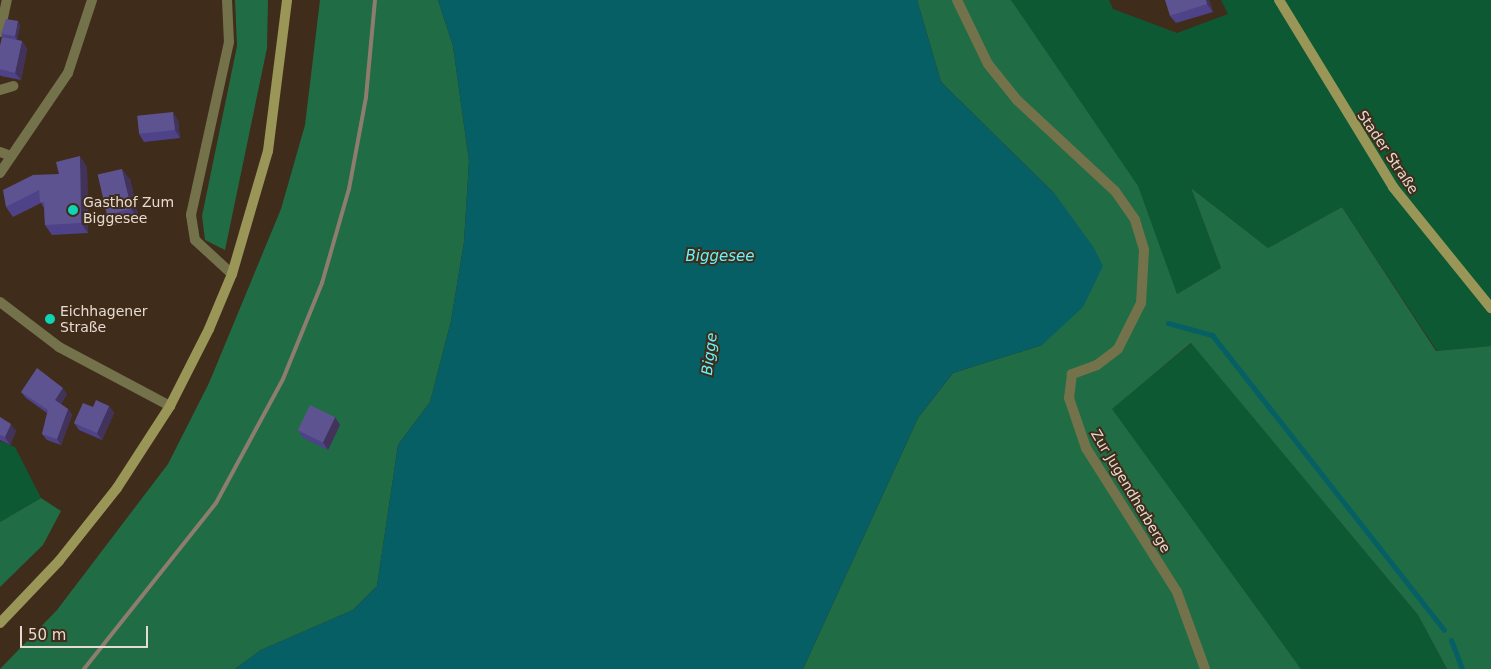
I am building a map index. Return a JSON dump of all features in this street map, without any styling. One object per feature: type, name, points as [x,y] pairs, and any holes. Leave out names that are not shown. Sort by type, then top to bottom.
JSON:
[{"type":"main road","points":[[0,623],[96,517],[170,406],[232,274],[268,151],[287,0]]},
{"type":"main road","name":"Stader Straße","points":[[1279,0],[1393,187],[1491,308]]},
{"type":"street","points":[[0,32],[7,0]]},
{"type":"street","points":[[0,173],[68,73],[92,0]]},
{"type":"street","points":[[227,0],[230,42],[191,215],[195,240],[232,274]]},
{"type":"street","name":"Zur Jugendherberge","points":[[957,0],[988,64],[1018,100],[1115,191],[1135,220],[1144,250],[1142,303],[1118,349],[1097,365],[1072,374],[1069,398],[1086,448],[1177,592],[1205,669]]},
{"type":"street","points":[[0,90],[13,86]]},
{"type":"street","points":[[0,152],[11,156]]},
{"type":"street","points":[[0,302],[59,347],[148,390],[170,406]]},
{"type":"green space","points":[[235,0],[268,0],[267,48],[225,250],[205,240],[202,216],[237,46]]},
{"type":"green space","points":[[320,0],[438,0],[453,46],[469,161],[464,242],[451,321],[430,402],[398,445],[377,586],[353,610],[261,650],[235,669],[0,669],[57,610],[168,464],[209,383],[281,209],[305,125]]},
{"type":"green space","points":[[917,0],[1011,0],[1138,186],[1177,294],[1221,268],[1191,188],[1268,248],[1342,207],[1436,351],[1491,346],[1491,669],[1447,669],[1418,615],[1191,343],[1112,409],[1301,669],[803,669],[918,418],[953,373],[1042,345],[1055,194],[941,82]]},
{"type":"green space","points":[[1011,0],[1109,0],[1113,9],[1177,33],[1228,14],[1221,0],[1491,0],[1491,346],[1437,351],[1342,207],[1268,248],[1191,188],[1221,268],[1177,294]]},
{"type":"green space","points":[[1192,343],[1418,615],[1447,669],[1301,669],[1111,409]]},
{"type":"green space","points":[[0,441],[15,447],[41,498],[0,522]]},
{"type":"green space","points":[[41,498],[61,511],[43,545],[0,587],[0,522]]},
{"type":"water","name":"Biggesee","points":[[438,0],[917,0],[941,82],[1055,194],[1094,248],[1103,266],[1083,307],[1042,345],[953,373],[918,418],[803,669],[235,669],[261,650],[353,610],[377,586],[398,445],[430,402],[451,321],[464,242],[469,161],[453,46]]},
{"type":"building","points":[[1165,0],[1206,0],[1207,4],[1170,16]]},
{"type":"building","points":[[6,19],[18,21],[15,36],[1,34]]},
{"type":"building","points":[[2,37],[22,41],[15,73],[0,69]]},
{"type":"building","points":[[173,112],[175,130],[139,134],[137,116]]},
{"type":"building","points":[[80,156],[81,223],[45,225],[44,202],[40,202],[39,190],[6,207],[3,190],[33,175],[59,174],[56,162]]},
{"type":"building","points":[[122,169],[131,209],[107,215],[98,175]]},
{"type":"building","points":[[37,368],[63,388],[55,400],[68,409],[57,439],[42,434],[48,410],[21,392]]},
{"type":"building","points":[[96,400],[109,406],[97,433],[74,423],[83,403],[93,407]]},
{"type":"building","points":[[310,405],[335,417],[323,442],[298,430]]},
{"type":"building","points":[[0,417],[11,424],[5,437],[0,435]]},
{"type":"waterway","points":[[1168,323],[1212,335],[1444,630]]},
{"type":"waterway","points":[[1451,640],[1462,669]]},
{"type":"railway","points":[[84,669],[216,503],[283,379],[322,283],[349,189],[366,97],[375,0]]},
{"type":"place","name":"Gasthof Zum Biggesee","points":[[73,210]]},
{"type":"place","name":"Eichhagener Straße","points":[[50,319]]},
{"type":"water label","name":"Bigge","points":[[710,354]]}]
